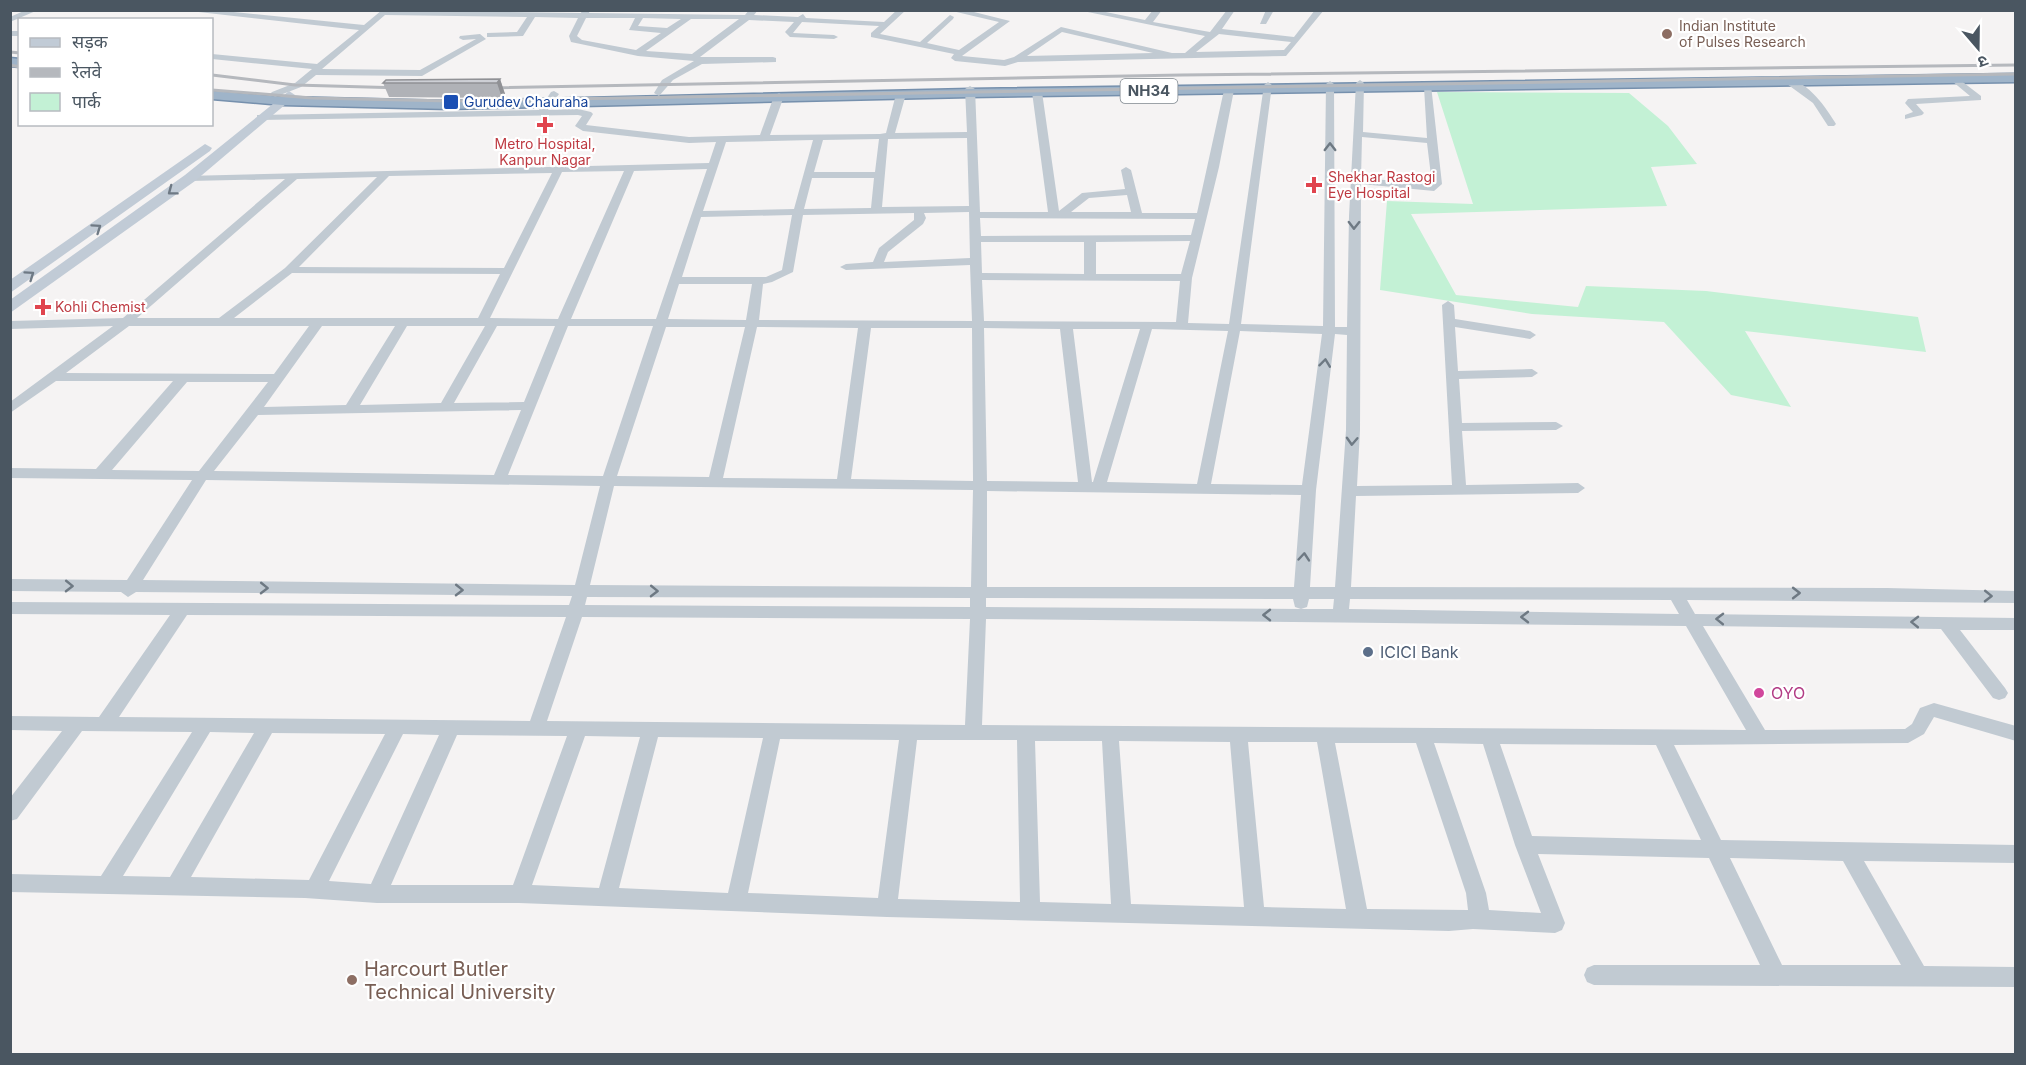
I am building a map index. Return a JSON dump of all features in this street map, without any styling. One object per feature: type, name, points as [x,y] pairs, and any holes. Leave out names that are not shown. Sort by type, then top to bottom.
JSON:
[{"type":"highway","name":"NH34","points":[[213,95],[548,103],[659,93],[1267,87],[2016,73]]},
{"type":"highway","name":"NH34","points":[[1359,85],[1428,87],[1566,82],[1790,82],[2016,78]]},
{"type":"highway","name":"NH34","points":[[213,88],[306,101],[449,105],[970,91],[1229,90],[1267,87]]},
{"type":"highway","points":[[213,95],[235,102],[256,114],[306,101]]},
{"type":"main road","points":[[10,288],[123,210],[280,96]]},
{"type":"main road","points":[[10,308],[190,178],[256,114]]},
{"type":"street","points":[[10,21],[34,10]]},
{"type":"street","points":[[185,10],[368,28]]},
{"type":"street","points":[[808,10],[789,32],[790,35],[834,37]]},
{"type":"street","points":[[902,10],[874,35],[923,43],[961,53]]},
{"type":"street","points":[[1147,23],[1158,10]]},
{"type":"street","points":[[1186,56],[1196,45],[1214,33],[1231,10]]},
{"type":"street","points":[[1263,22],[1270,10]]},
{"type":"street","points":[[1017,59],[1287,53],[1320,10]]},
{"type":"street","points":[[1084,11],[1214,33],[1297,40]]},
{"type":"street","points":[[280,96],[317,70],[385,12],[584,13],[641,16],[750,14],[799,20],[885,24]]},
{"type":"street","points":[[490,35],[520,34],[525,13]]},
{"type":"street","points":[[584,13],[574,40],[638,53],[697,59],[772,60]]},
{"type":"street","points":[[659,93],[660,86],[667,79],[684,72],[750,14]]},
{"type":"street","points":[[923,43],[951,14],[1006,21],[955,58],[1005,63],[1017,59],[1061,30],[1174,56]]},
{"type":"street","points":[[641,16],[632,28],[668,31]]},
{"type":"street","points":[[638,53],[690,16]]},
{"type":"street","points":[[213,56],[317,70],[422,73],[480,43],[482,39],[480,36],[463,38]]},
{"type":"street","points":[[1908,117],[1919,113],[1910,104],[1911,101],[1978,98],[1954,79]]},
{"type":"street","points":[[1790,82],[1817,101],[1831,124]]},
{"type":"street","points":[[1341,615],[1349,491],[1359,85]]},
{"type":"street","points":[[1301,615],[1309,490],[1329,329],[1330,86]]},
{"type":"street","points":[[1203,489],[1235,327],[1267,87]]},
{"type":"street","points":[[1355,180],[1434,188],[1437,184],[1428,87]]},
{"type":"street","points":[[1182,326],[1186,278],[1229,90]]},
{"type":"street","points":[[970,91],[980,324],[980,613],[973,733]]},
{"type":"street","points":[[1036,92],[1056,216]]},
{"type":"street","points":[[876,211],[887,135],[902,94]]},
{"type":"street","points":[[764,138],[779,96]]},
{"type":"street","points":[[256,114],[548,103],[588,114],[580,126],[583,128],[689,140],[972,135]]},
{"type":"street","points":[[1357,134],[1432,141]]},
{"type":"street","points":[[675,281],[758,281],[780,277],[787,272],[798,212],[819,136]]},
{"type":"street","points":[[536,729],[576,611],[608,481],[662,322],[711,166],[722,139]]},
{"type":"street","points":[[190,178],[711,166]]},
{"type":"street","points":[[500,480],[563,322],[630,168]]},
{"type":"street","points":[[445,408],[488,322],[506,271],[558,170]]},
{"type":"street","points":[[1126,170],[1137,216]]},
{"type":"street","points":[[222,322],[289,270],[386,174]]},
{"type":"street","points":[[810,175],[880,175]]},
{"type":"street","points":[[10,409],[126,322],[294,176]]},
{"type":"street","points":[[1056,216],[1086,195],[1131,192]]},
{"type":"street","points":[[696,214],[918,211],[1056,216],[1202,216]]},
{"type":"street","points":[[877,266],[883,250],[919,222],[921,218],[918,211]]},
{"type":"street","points":[[1090,238],[1090,278]]},
{"type":"street","points":[[976,239],[1196,238]]},
{"type":"street","points":[[846,267],[977,261]]},
{"type":"street","points":[[289,270],[506,271]]},
{"type":"street","points":[[978,276],[1186,278]]},
{"type":"street","points":[[715,483],[752,323],[758,281]]},
{"type":"street","points":[[1448,305],[1459,489]]},
{"type":"street","points":[[10,325],[126,322],[662,322],[1147,325],[1353,331]]},
{"type":"street","points":[[116,609],[202,476],[254,411],[318,322]]},
{"type":"street","points":[[350,410],[403,322]]},
{"type":"street","points":[[1449,322],[1530,335]]},
{"type":"street","points":[[843,485],[865,324]]},
{"type":"street","points":[[1066,325],[1092,488]]},
{"type":"street","points":[[1092,488],[1147,325]]},
{"type":"street","points":[[1452,375],[1532,373]]},
{"type":"street","points":[[52,377],[277,378]]},
{"type":"street","points":[[100,474],[183,378]]},
{"type":"street","points":[[254,411],[529,406]]},
{"type":"street","points":[[1455,427],[1556,426]]},
{"type":"street","points":[[10,473],[1309,490]]},
{"type":"street","points":[[1349,491],[1578,488]]},
{"type":"street","points":[[10,585],[980,592],[1675,593],[2016,597]]},
{"type":"street","points":[[1675,593],[1760,738]]},
{"type":"street","points":[[10,608],[1341,615],[2016,624]]},
{"type":"street","points":[[104,724],[183,609]]},
{"type":"street","points":[[1945,622],[1999,693]]},
{"type":"street","points":[[10,723],[1760,738],[1908,736],[1918,729],[1926,713],[1934,710],[2016,734]]},
{"type":"street","points":[[10,813],[78,723]]},
{"type":"street","points":[[107,884],[205,726]]},
{"type":"street","points":[[176,886],[267,726]]},
{"type":"street","points":[[314,890],[398,727]]},
{"type":"street","points":[[376,894],[451,728]]},
{"type":"street","points":[[519,894],[579,729]]},
{"type":"street","points":[[607,896],[651,730]]},
{"type":"street","points":[[736,902],[773,731]]},
{"type":"street","points":[[887,908],[909,732]]},
{"type":"street","points":[[1026,733],[1030,912]]},
{"type":"street","points":[[1110,734],[1122,913]]},
{"type":"street","points":[[1238,734],[1255,915]]},
{"type":"street","points":[[1325,735],[1358,918]]},
{"type":"street","points":[[1423,736],[1476,893],[1479,913],[1473,919]]},
{"type":"street","points":[[10,883],[314,890],[376,894],[607,896],[1030,912],[1255,915],[1449,921],[1473,919],[1555,923],[1525,845],[1489,736]]},
{"type":"street","points":[[1661,737],[1776,975]]},
{"type":"street","points":[[1525,845],[2016,854]]},
{"type":"street","points":[[1848,852],[1918,976]]},
{"type":"street","points":[[1594,975],[2016,977]]},
{"type":"green space","points":[[1437,92],[1629,93],[1668,126],[1697,164],[1651,167],[1667,206],[1411,214],[1456,295],[1578,307],[1586,286],[1706,291],[1918,317],[1926,352],[1745,331],[1791,407],[1731,395],[1664,322],[1532,314],[1380,290],[1387,201],[1473,204]]},
{"type":"building","points":[[500,79],[497,83],[383,83],[386,80]]},
{"type":"railway","points":[[10,52],[18,53]]},
{"type":"railway","points":[[10,65],[18,67]]},
{"type":"railway","points":[[487,88],[1182,75],[2016,65]]},
{"type":"railway","points":[[213,90],[312,98],[451,101],[2016,74]]},
{"type":"railway","points":[[213,75],[295,85],[403,88]]},
{"type":"place","name":"Indian Institute of Pulses Research","points":[[1667,34]]},
{"type":"place","name":"Gurudev Chauraha","points":[[451,102]]},
{"type":"place","name":"Metro Hospital, Kanpur Nagar","points":[[545,125]]},
{"type":"place","name":"Shekhar Rastogi Eye Hospital","points":[[1314,185]]},
{"type":"place","name":"Kohli Chemist","points":[[43,307]]},
{"type":"place","name":"ICICI Bank","points":[[1368,652]]},
{"type":"place","name":"OYO","points":[[1759,693]]},
{"type":"place","name":"Harcourt Butler Technical University","points":[[352,980]]}]
